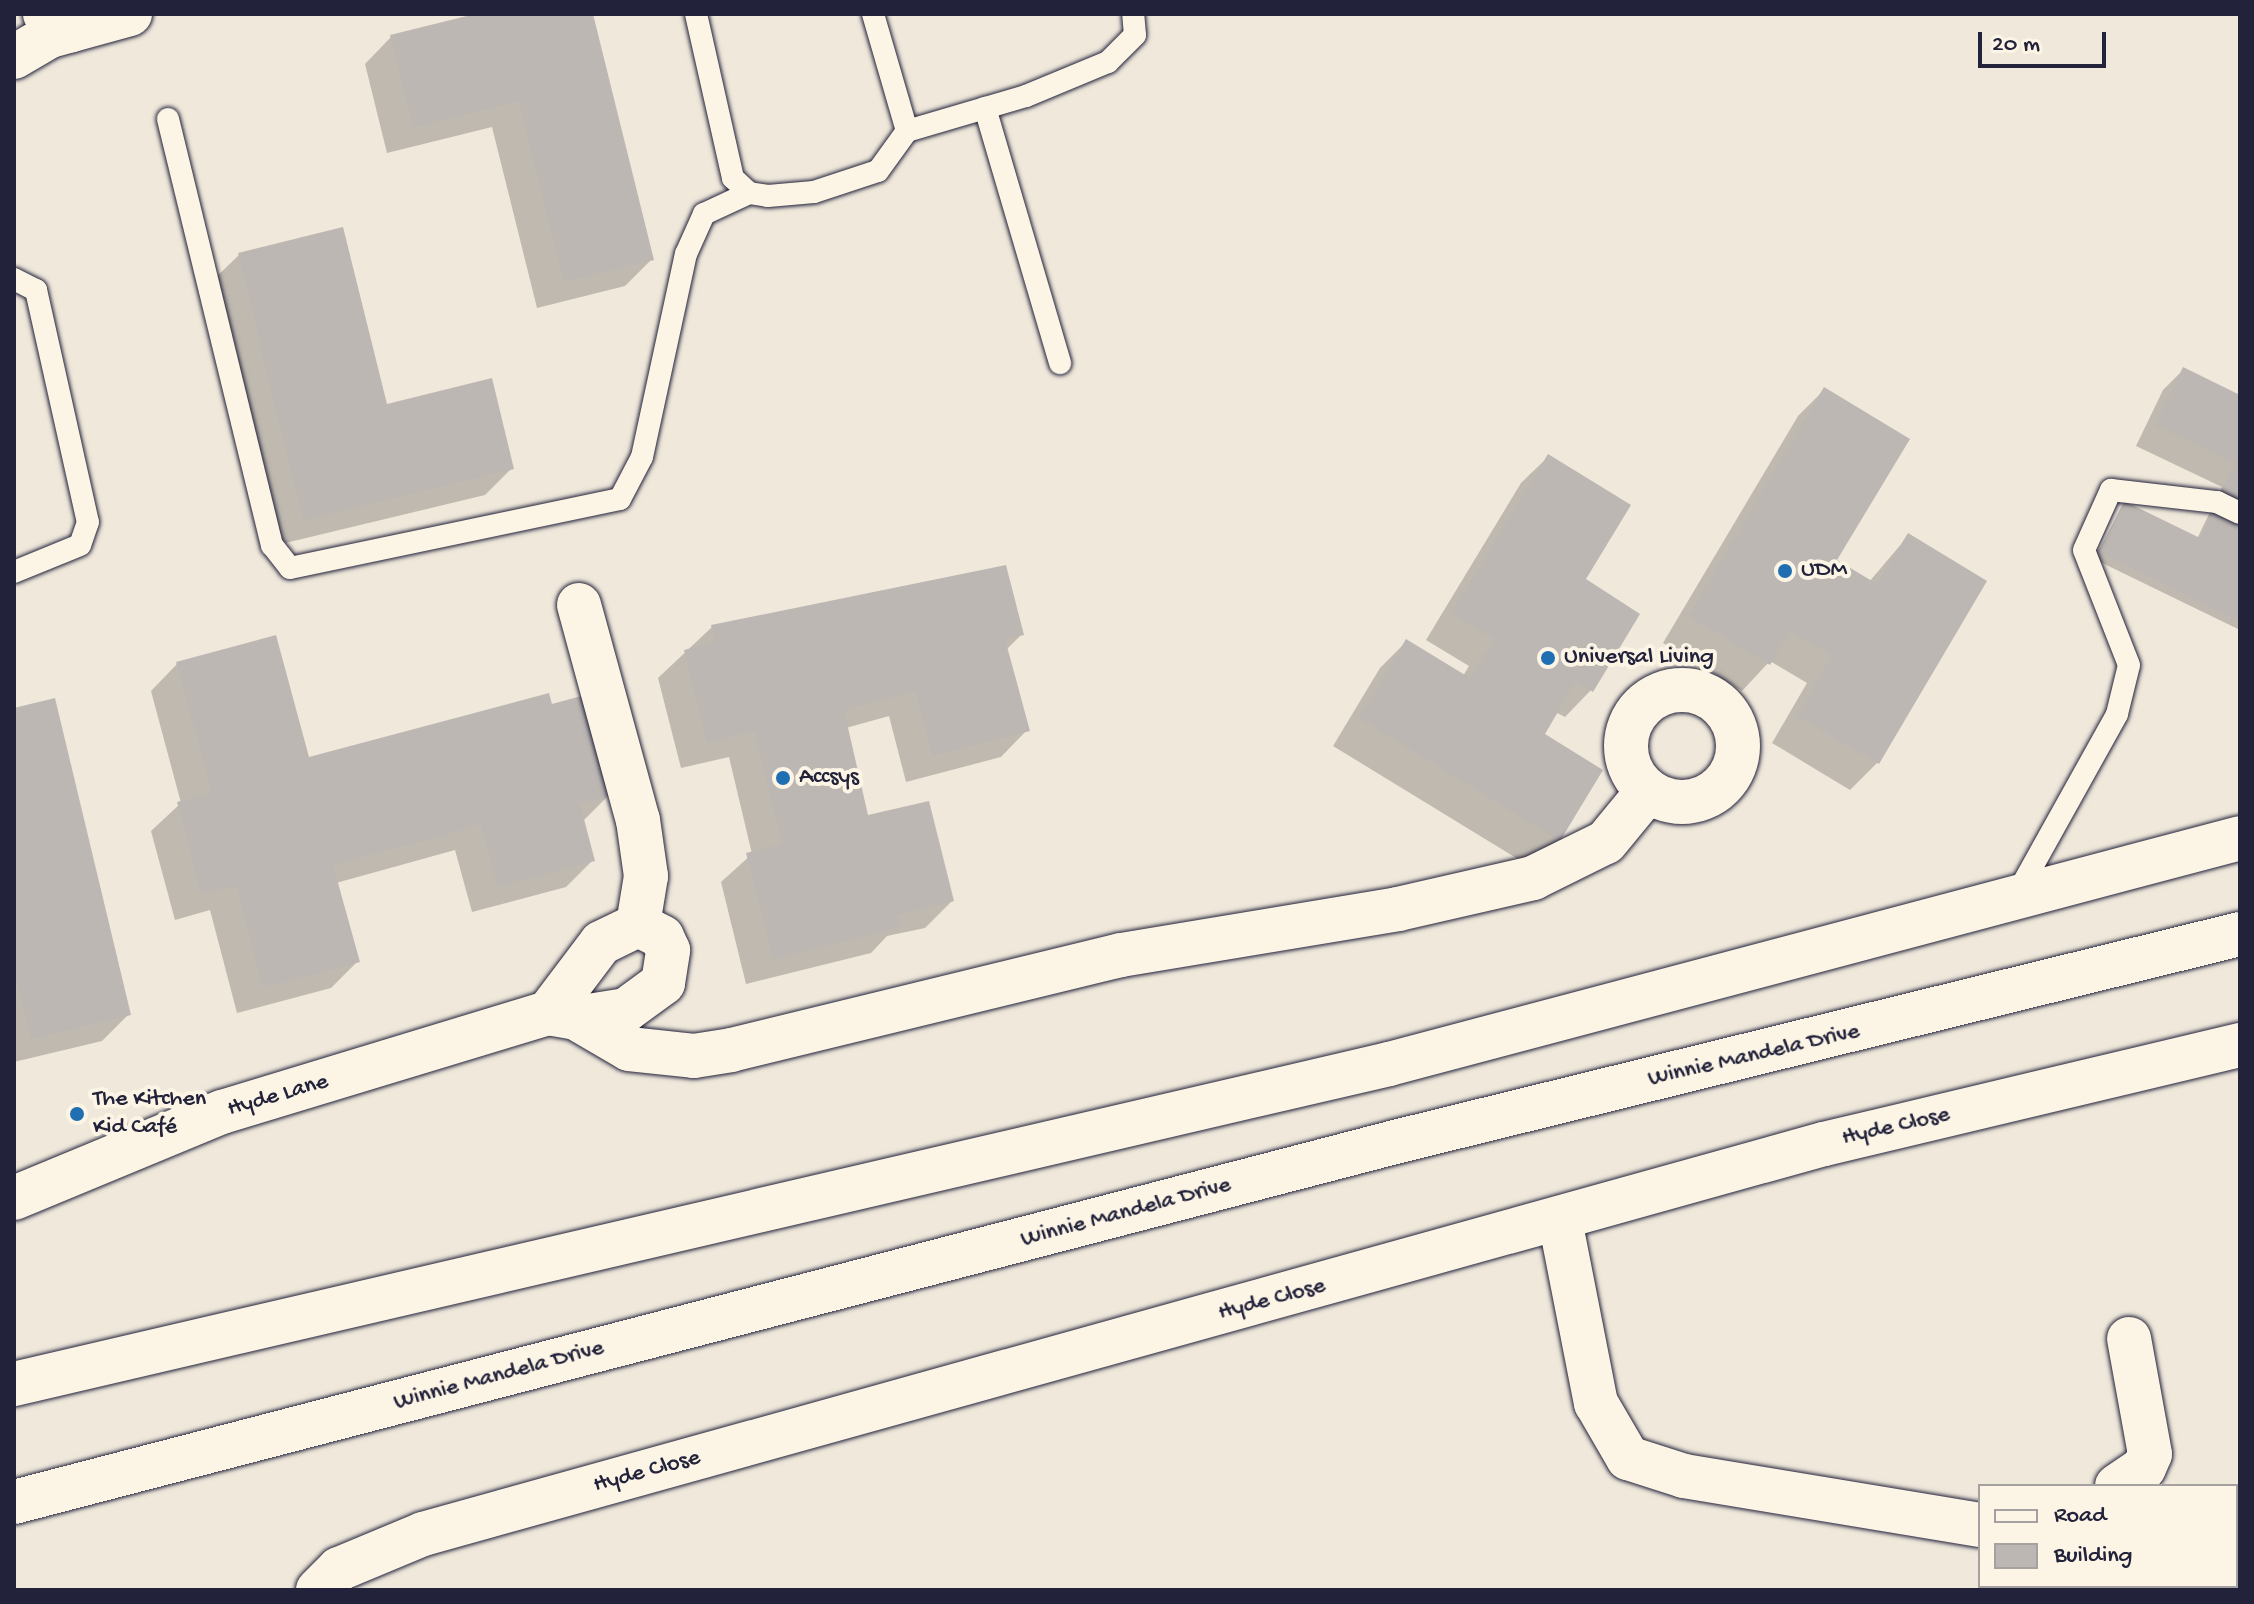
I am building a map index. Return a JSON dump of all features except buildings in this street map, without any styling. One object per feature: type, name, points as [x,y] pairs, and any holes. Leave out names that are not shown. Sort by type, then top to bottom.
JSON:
[{"type":"street","points":[[39,32],[130,14]]},
{"type":"street","points":[[579,605],[638,820],[646,876],[638,925],[601,943],[562,1015],[629,1049],[694,1056],[731,1050],[1121,955],[1398,909],[1533,878],[1606,842],[1648,791]]},
{"type":"street","points":[[14,1384],[1389,1064],[2013,901],[2240,838]]},
{"type":"street","name":"Hyde Lane","points":[[14,1198],[222,1112],[562,1015],[626,1010],[663,983],[668,950],[638,925]]},
{"type":"street","name":"Winnie Mandela Drive","points":[[14,1502],[1403,1140],[2240,934]]},
{"type":"street","name":"Hyde Close","points":[[318,1590],[339,1569],[423,1534],[1560,1220],[1824,1144],[2240,1045]]},
{"type":"street","points":[[1560,1220],[1596,1403],[1628,1458],[1684,1476],[1978,1525]]},
{"type":"street","points":[[2120,1484],[2144,1468],[2150,1454],[2129,1339]]},
{"type":"lane","points":[[696,14],[733,178],[749,193]]},
{"type":"lane","points":[[873,14],[907,131]]},
{"type":"lane","points":[[168,119],[272,545],[290,568],[620,499],[642,457],[686,254],[704,214],[749,193],[814,192],[878,171],[907,131],[985,108],[1108,62],[1135,35],[1133,14]]},
{"type":"lane","points":[[985,108],[1060,363]]},
{"type":"lane","points":[[14,279],[36,290],[88,522],[80,545],[14,572]]},
{"type":"lane","points":[[2013,901],[2117,714],[2129,665],[2084,550],[2111,490],[2217,502],[2240,513]]},
{"type":"place","name":"UDM","points":[[1785,571]]},
{"type":"place","name":"Universal Living","points":[[1548,658]]},
{"type":"place","name":"Accsys","points":[[783,778]]},
{"type":"place","name":"The Kitchen Kid Café","points":[[77,1114]]}]
